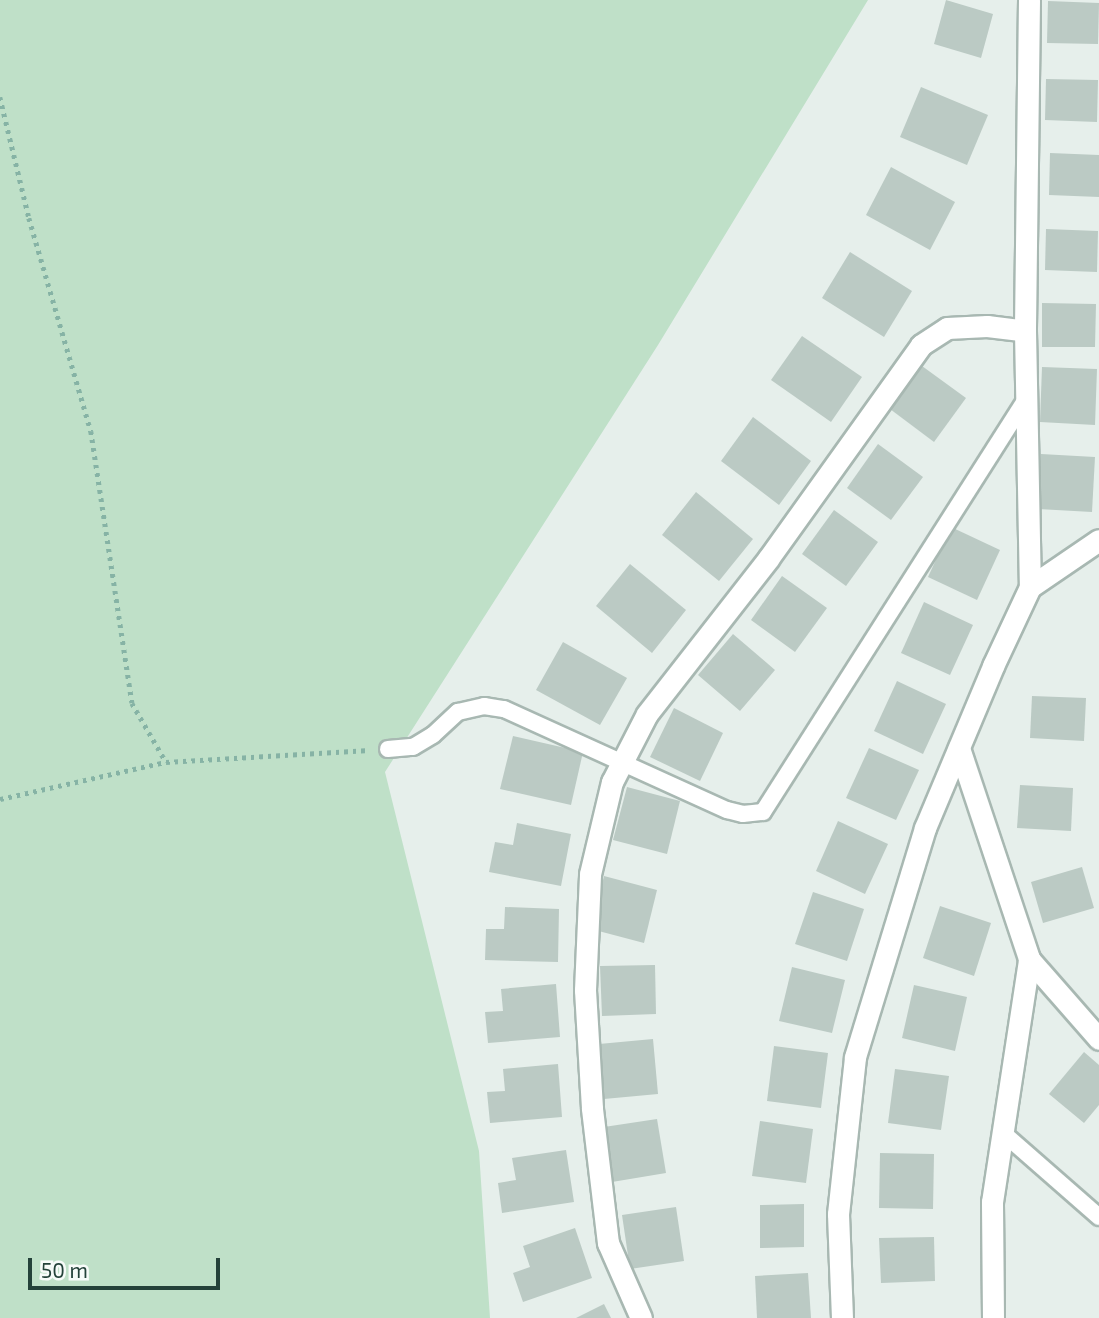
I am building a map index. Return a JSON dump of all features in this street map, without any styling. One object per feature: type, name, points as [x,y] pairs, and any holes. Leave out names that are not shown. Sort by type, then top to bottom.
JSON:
[{"type":"street","points":[[842,1318],[838,1214],[855,1057],[925,828],[1030,587],[1025,331],[1029,0]]},
{"type":"street","points":[[640,1318],[608,1243],[592,1108],[585,990],[590,874],[612,782],[647,714],[768,559],[921,345],[947,328],[987,326],[1025,331]]},
{"type":"street","points":[[1030,587],[1099,540]]},
{"type":"street","points":[[958,748],[1029,959],[1099,1039]]},
{"type":"street","points":[[993,1318],[992,1202],[1029,959]]},
{"type":"lane","points":[[388,749],[413,747],[433,735],[458,712],[484,706],[504,709],[727,810],[743,814],[763,813],[1027,397]]},
{"type":"lane","points":[[1002,1132],[1099,1217]]},
{"type":"path","points":[[0,97],[29,218],[91,431],[132,703],[166,762]]},
{"type":"path","points":[[0,799],[166,762],[388,749]]},
{"type":"green space","points":[[0,0],[868,0],[658,345],[385,772],[479,1151],[490,1318],[0,1318]]},
{"type":"building","points":[[946,0],[993,14],[981,58],[934,44]]},
{"type":"building","points":[[1048,1],[1099,3],[1098,44],[1047,43]]},
{"type":"building","points":[[1046,79],[1098,80],[1097,122],[1045,120]]},
{"type":"building","points":[[921,87],[988,115],[967,165],[900,137]]},
{"type":"building","points":[[1050,153],[1099,155],[1099,197],[1049,195]]},
{"type":"building","points":[[891,167],[955,202],[930,250],[866,215]]},
{"type":"building","points":[[1046,229],[1098,231],[1097,272],[1045,270]]},
{"type":"building","points":[[850,252],[912,291],[884,337],[822,298]]},
{"type":"building","points":[[1042,303],[1096,304],[1095,347],[1042,347]]},
{"type":"building","points":[[802,336],[862,377],[831,422],[771,380]]},
{"type":"building","points":[[922,366],[966,398],[934,442],[890,409]]},
{"type":"building","points":[[1042,367],[1097,369],[1095,425],[1040,422]]},
{"type":"building","points":[[753,417],[811,461],[779,505],[721,461]]},
{"type":"building","points":[[878,444],[923,477],[891,520],[847,488]]},
{"type":"building","points":[[1041,454],[1095,457],[1092,512],[1038,509]]},
{"type":"building","points":[[696,492],[753,539],[719,581],[662,535]]},
{"type":"building","points":[[834,510],[878,542],[846,586],[802,554]]},
{"type":"building","points":[[951,527],[1000,550],[977,600],[928,577]]},
{"type":"building","points":[[630,564],[686,610],[652,653],[596,606]]},
{"type":"building","points":[[782,576],[827,608],[795,652],[751,620]]},
{"type":"building","points":[[924,602],[973,625],[950,675],[901,653]]},
{"type":"building","points":[[733,634],[775,670],[740,711],[698,675]]},
{"type":"building","points":[[563,642],[627,678],[600,725],[536,690]]},
{"type":"building","points":[[897,681],[946,704],[923,754],[874,731]]},
{"type":"building","points":[[1032,696],[1086,698],[1084,741],[1030,738]]},
{"type":"building","points":[[674,708],[723,733],[700,781],[650,757]]},
{"type":"building","points":[[513,736],[583,752],[571,805],[500,789]]},
{"type":"building","points":[[869,748],[919,770],[896,820],[846,798]]},
{"type":"building","points":[[1020,785],[1073,788],[1071,831],[1017,828]]},
{"type":"building","points":[[627,787],[680,801],[667,854],[613,840]]},
{"type":"building","points":[[838,821],[888,844],[865,894],[816,871]]},
{"type":"building","points":[[517,823],[571,834],[561,886],[489,872],[495,842],[513,845]]},
{"type":"building","points":[[1082,867],[1094,908],[1043,923],[1031,882]]},
{"type":"building","points":[[604,876],[657,890],[644,943],[591,929]]},
{"type":"building","points":[[813,892],[864,909],[847,961],[795,944]]},
{"type":"building","points":[[940,906],[991,923],[974,976],[923,958]]},
{"type":"building","points":[[505,907],[559,909],[558,962],[485,960],[486,929],[504,929]]},
{"type":"building","points":[[655,965],[656,1014],[602,1016],[600,966]]},
{"type":"building","points":[[792,967],[845,980],[832,1033],[779,1021]]},
{"type":"building","points":[[556,984],[560,1037],[488,1043],[485,1012],[503,1011],[501,989]]},
{"type":"building","points":[[914,985],[967,997],[955,1051],[902,1038]]},
{"type":"building","points":[[653,1039],[658,1094],[604,1099],[599,1044]]},
{"type":"building","points":[[774,1046],[828,1053],[821,1108],[767,1101]]},
{"type":"building","points":[[1084,1052],[1099,1065],[1099,1105],[1084,1123],[1049,1094]]},
{"type":"building","points":[[558,1064],[562,1117],[490,1123],[487,1092],[505,1091],[503,1069]]},
{"type":"building","points":[[895,1069],[949,1076],[941,1130],[888,1123]]},
{"type":"building","points":[[657,1119],[666,1173],[612,1182],[604,1127]]},
{"type":"building","points":[[760,1121],[813,1129],[806,1183],[752,1176]]},
{"type":"building","points":[[566,1150],[574,1202],[502,1213],[498,1183],[516,1180],[512,1158]]},
{"type":"building","points":[[880,1153],[934,1154],[933,1209],[879,1208]]},
{"type":"building","points":[[804,1204],[804,1247],[760,1248],[760,1205]]},
{"type":"building","points":[[676,1207],[684,1261],[630,1269],[622,1215]]},
{"type":"building","points":[[575,1228],[592,1278],[523,1302],[513,1273],[530,1267],[523,1246]]},
{"type":"building","points":[[934,1237],[935,1281],[881,1283],[879,1238]]},
{"type":"building","points":[[808,1273],[811,1318],[757,1318],[755,1276]]},
{"type":"building","points":[[604,1304],[611,1318],[576,1318]]}]
